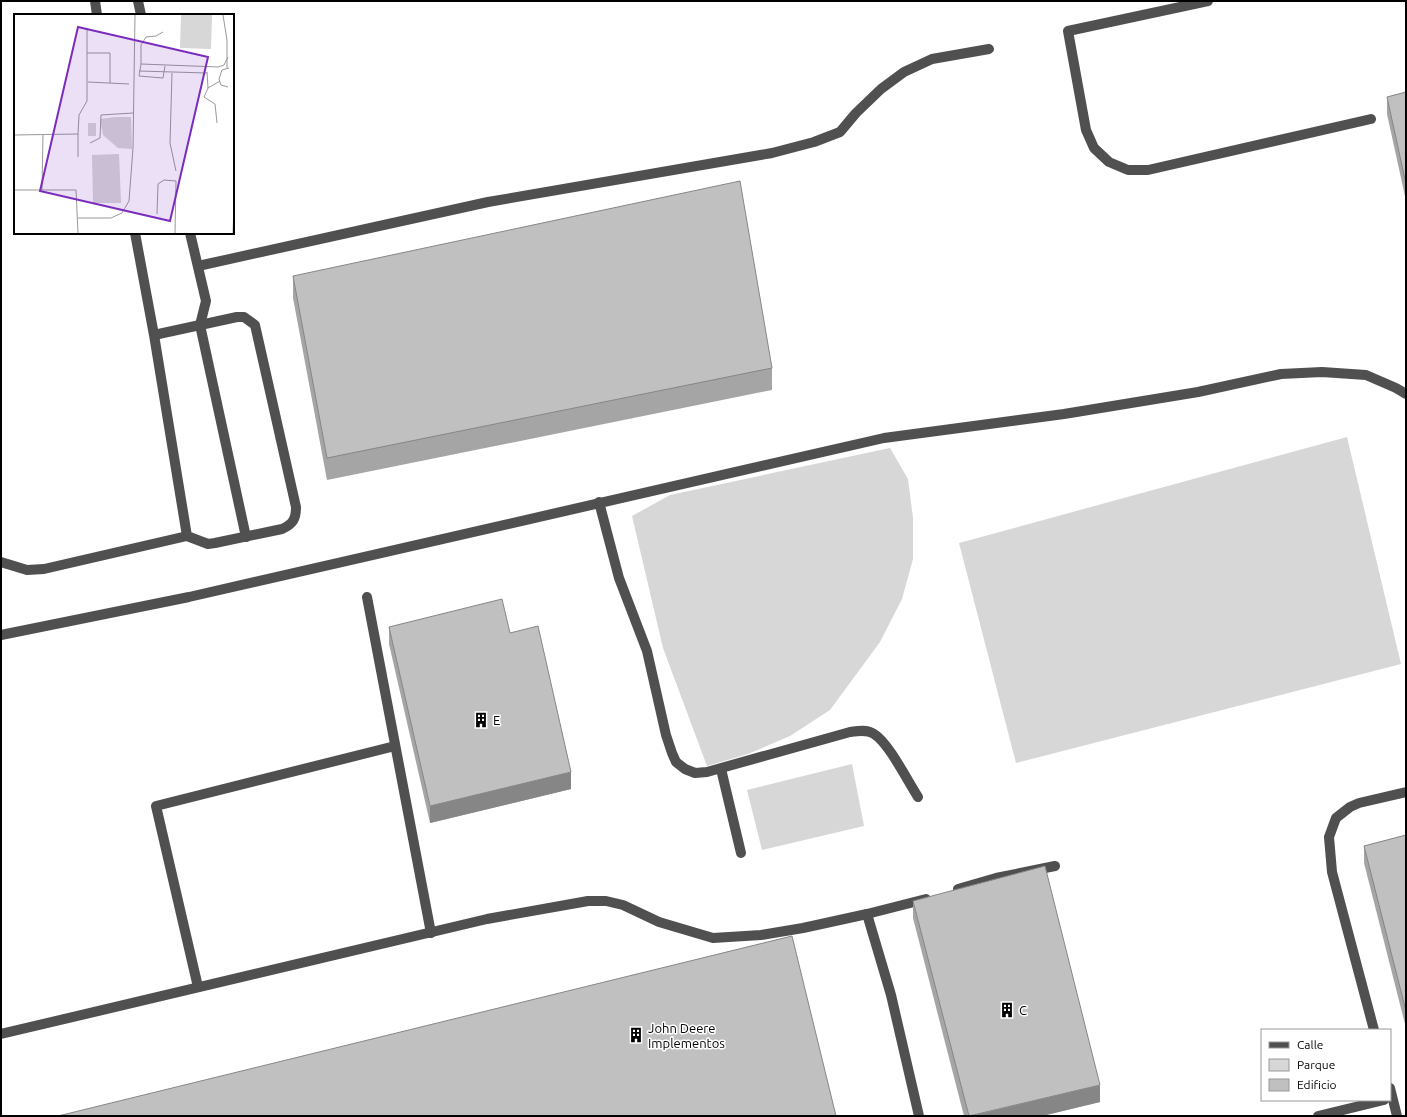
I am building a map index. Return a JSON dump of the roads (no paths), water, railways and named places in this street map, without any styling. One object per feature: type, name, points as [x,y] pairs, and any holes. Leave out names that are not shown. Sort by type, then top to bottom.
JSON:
[{"type":"lane","points":[[95,1],[97,14]]},
{"type":"lane","points":[[138,1],[141,14]]},
{"type":"lane","points":[[1208,1],[1068,31],[1086,130],[1094,148],[1109,162],[1128,170],[1148,170],[1371,119]]},
{"type":"lane","points":[[198,266],[488,202],[772,153],[814,142],[840,132],[856,113],[881,89],[904,72],[932,59],[989,49]]},
{"type":"lane","points":[[135,234],[154,335],[187,536]]},
{"type":"lane","points":[[190,234],[206,301],[200,325],[246,537]]},
{"type":"lane","points":[[1,562],[27,570],[44,569],[187,536],[208,544],[246,537],[282,529],[294,521],[296,507],[256,325],[244,317],[237,317],[154,335]]},
{"type":"lane","points":[[1,635],[189,596],[884,438],[1064,414],[1198,392],[1281,374],[1322,372],[1366,375],[1406,394]]},
{"type":"lane","points":[[599,502],[619,578],[647,651],[666,735],[672,753],[681,765],[695,773],[721,768],[850,732],[863,731],[874,734],[886,745],[918,797]]},
{"type":"lane","points":[[367,597],[431,932]]},
{"type":"lane","points":[[198,988],[156,806],[395,746]]},
{"type":"lane","points":[[721,768],[741,853]]},
{"type":"lane","points":[[1374,1029],[1332,872],[1329,837],[1336,818],[1350,807],[1359,803],[1406,792]]},
{"type":"lane","points":[[1,1034],[487,919],[588,901],[606,901],[623,905],[659,922],[713,938],[761,935],[803,928],[904,906],[996,878],[1055,866]]},
{"type":"lane","points":[[867,914],[891,995],[919,1116]]},
{"type":"lane","points":[[1318,1116],[1371,1101]]},
{"type":"lane","points":[[1391,1101],[1397,1116]]},
{"type":"place","name":"E","points":[[481,720]]},
{"type":"place","name":"C","points":[[1007,1010]]},
{"type":"place","name":"John Deere Implementos","points":[[636,1035]]}]
